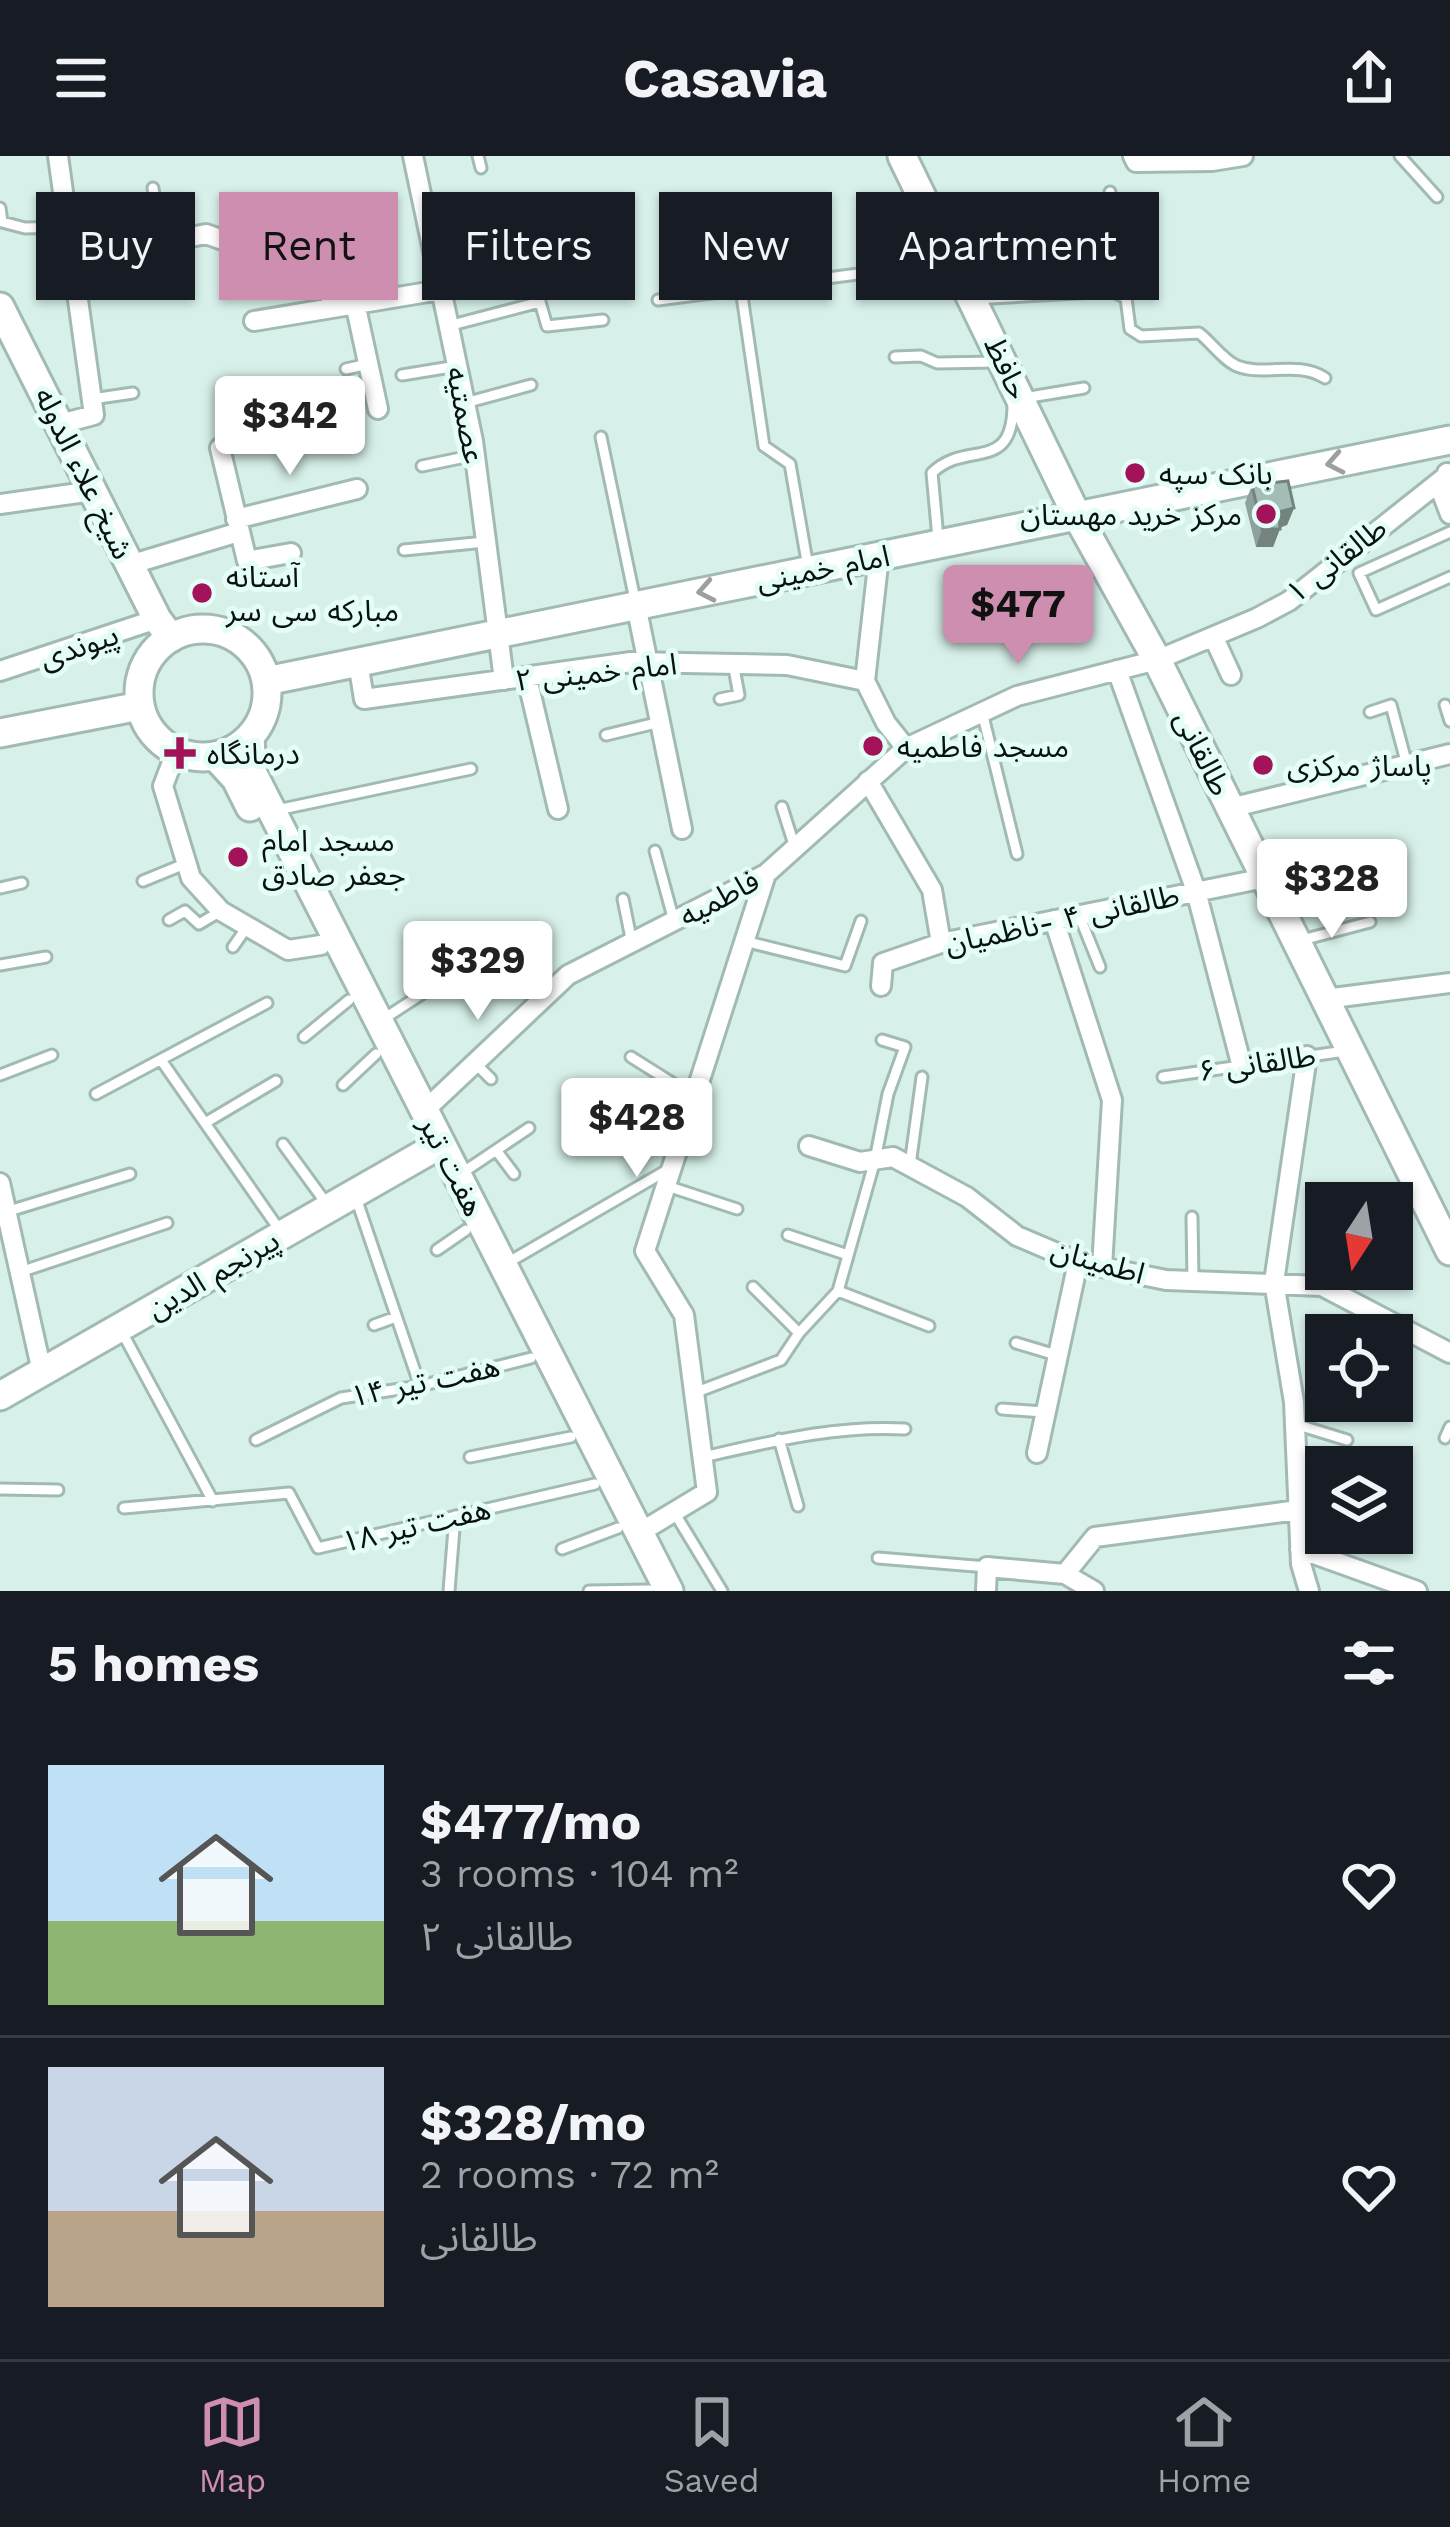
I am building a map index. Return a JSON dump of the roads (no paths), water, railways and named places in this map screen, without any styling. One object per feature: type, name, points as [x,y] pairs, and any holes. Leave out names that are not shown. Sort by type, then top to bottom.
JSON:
[{"type":"main road","name":"حافظ","points":[[902,156],[920,192]]},
{"type":"main road","name":"حافظ","points":[[974,300],[1077,516]]},
{"type":"main road","name":"شیخ علاء الدوله","points":[[4,325],[164,628]]},
{"type":"main road","name":"امام خمینی","points":[[266,681],[1450,440]]},
{"type":"main road","name":"طالقانی","points":[[1077,516],[1156,660],[1450,1251]]},
{"type":"main road","points":[[164,628],[230,635],[259,662],[266,681],[261,720],[250,737],[215,756],[176,752],[159,741],[140,706],[144,667],[164,628]]},
{"type":"main road","points":[[0,733],[140,706]]},
{"type":"main road","name":"هفت تیر","points":[[250,737],[252,772],[424,1111],[466,1230],[595,1484],[628,1530]]},
{"type":"main road","name":"هفت تیر","points":[[215,756],[236,779],[376,1054],[457,1177],[656,1590]]},
{"type":"main road","name":"پیرنجم الدین","points":[[0,1396],[434,1148]]},
{"type":"street","points":[[58,156],[63,192]]},
{"type":"street","name":"عصمتیه","points":[[413,156],[422,207]]},
{"type":"street","points":[[1135,159],[1213,161],[1243,156]]},
{"type":"street","points":[[195,236],[206,234],[231,242],[313,231],[333,307]]},
{"type":"street","points":[[254,320],[422,293]]},
{"type":"street","points":[[60,424],[94,415],[78,300]]},
{"type":"street","name":"عصمتیه","points":[[442,300],[475,455],[504,680]]},
{"type":"street","points":[[355,304],[379,410]]},
{"type":"street","points":[[220,448],[248,562],[291,553]]},
{"type":"street","points":[[1447,473],[1442,493],[1450,514]]},
{"type":"street","name":"طالقانی ۱","points":[[982,712],[1017,696],[1156,660],[1288,601],[1447,473]]},
{"type":"street","points":[[129,565],[357,489]]},
{"type":"street","points":[[0,504],[93,491]]},
{"type":"street","points":[[879,556],[865,681],[886,724],[906,748]]},
{"type":"street","points":[[636,605],[682,829]]},
{"type":"street","name":"پیوندی","points":[[0,671],[164,628]]},
{"type":"street","points":[[1214,638],[1231,675]]},
{"type":"street","name":"امام خمینی ۲","points":[[358,662],[364,699],[648,662],[787,665],[865,681]]},
{"type":"street","points":[[1117,670],[1196,892],[1242,1066]]},
{"type":"street","points":[[527,678],[558,808]]},
{"type":"street","name":"فاطمیه","points":[[424,1111],[568,975],[766,874],[906,748],[982,712]]},
{"type":"street","points":[[176,752],[163,786],[191,878],[221,911],[288,950],[321,945]]},
{"type":"street","points":[[1231,808],[1450,754]]},
{"type":"street","points":[[868,782],[932,890],[941,943]]},
{"type":"street","points":[[628,1530],[674,1512],[707,1492],[684,1316],[645,1251],[766,874]]},
{"type":"street","name":"طالقانی ۴ -ناظمیان","points":[[880,986],[883,963],[941,943],[1265,878]]},
{"type":"street","points":[[1054,920],[1112,1100],[1102,1267]]},
{"type":"street","points":[[1325,999],[1450,983]]},
{"type":"street","points":[[1307,1056],[1274,1282],[1294,1424],[1300,1549],[1309,1591]]},
{"type":"street","name":"اطمینان","points":[[808,1146],[860,1162],[892,1157],[967,1197],[1017,1236],[1078,1262],[1166,1280],[1322,1286],[1450,1353]]},
{"type":"street","points":[[0,1183],[12,1265],[42,1372]]},
{"type":"street","points":[[1037,1453],[1078,1262]]},
{"type":"street","points":[[1065,1574],[1095,1537],[1298,1510]]},
{"type":"street","points":[[1300,1549],[1417,1591]]},
{"type":"street","points":[[986,1591],[987,1567],[1065,1574],[1094,1591]]},
{"type":"lane","points":[[1400,156],[1437,196]]},
{"type":"lane","points":[[153,188],[154,192]]},
{"type":"lane","points":[[0,208],[2,222],[36,226]]},
{"type":"lane","points":[[743,300],[764,446],[790,464],[808,571]]},
{"type":"lane","points":[[1126,300],[1130,329],[1141,336],[1199,333],[1236,366],[1295,368],[1325,378]]},
{"type":"lane","points":[[448,326],[540,302],[547,326],[603,320]]},
{"type":"lane","points":[[896,357],[920,356],[1013,380],[1084,388]]},
{"type":"lane","points":[[346,369],[368,364]]},
{"type":"lane","points":[[401,375],[457,365]]},
{"type":"lane","points":[[938,544],[932,473],[942,463],[999,450],[1008,439],[1013,419],[1013,380]]},
{"type":"lane","points":[[465,403],[531,385]]},
{"type":"lane","points":[[92,399],[133,394]]},
{"type":"lane","points":[[601,437],[636,605]]},
{"type":"lane","points":[[422,466],[475,455]]},
{"type":"lane","points":[[1450,532],[1359,573],[1376,610],[1450,577]]},
{"type":"lane","points":[[404,550],[485,542]]},
{"type":"lane","points":[[720,699],[739,695],[733,663]]},
{"type":"lane","points":[[1370,712],[1391,705],[1407,765]]},
{"type":"lane","points":[[1445,705],[1450,721]]},
{"type":"lane","points":[[982,712],[1017,854]]},
{"type":"lane","points":[[606,735],[660,722]]},
{"type":"lane","points":[[272,811],[471,769]]},
{"type":"lane","points":[[782,807],[795,848]]},
{"type":"lane","points":[[655,851],[674,921]]},
{"type":"lane","points":[[143,881],[187,862]]},
{"type":"lane","points":[[0,888],[22,883]]},
{"type":"lane","points":[[623,898],[632,943]]},
{"type":"lane","points":[[169,920],[184,910],[199,924],[221,911]]},
{"type":"lane","points":[[1079,915],[1100,967]]},
{"type":"lane","points":[[744,941],[845,966],[861,921]]},
{"type":"lane","points":[[1297,942],[1370,922]]},
{"type":"lane","points":[[233,947],[247,926]]},
{"type":"lane","points":[[0,965],[46,957]]},
{"type":"lane","points":[[379,1022],[463,967]]},
{"type":"lane","points":[[304,1036],[349,1000]]},
{"type":"lane","points":[[96,1094],[267,1003]]},
{"type":"lane","points":[[694,1393],[781,1360],[838,1292],[888,1094],[905,1047],[882,1040]]},
{"type":"lane","name":"طالقانی ۶","points":[[1163,1077],[1350,1050]]},
{"type":"lane","points":[[343,1084],[376,1054]]},
{"type":"lane","points":[[0,1075],[52,1055]]},
{"type":"lane","points":[[631,1058],[695,1097]]},
{"type":"lane","points":[[161,1060],[283,1234]]},
{"type":"lane","points":[[475,1063],[491,1079]]},
{"type":"lane","points":[[910,1165],[922,1078]]},
{"type":"lane","points":[[205,1123],[276,1081]]},
{"type":"lane","points":[[457,1177],[529,1128]]},
{"type":"lane","points":[[284,1144],[329,1208]]},
{"type":"lane","points":[[496,1150],[514,1174]]},
{"type":"lane","points":[[6,1211],[130,1174]]},
{"type":"lane","points":[[503,1265],[666,1177],[736,1209]]},
{"type":"lane","points":[[355,1193],[420,1386]]},
{"type":"lane","points":[[1192,1217],[1193,1280]]},
{"type":"lane","points":[[12,1265],[167,1223]]},
{"type":"lane","points":[[436,1250],[466,1230]]},
{"type":"lane","points":[[788,1235],[848,1255]]},
{"type":"lane","points":[[753,1287],[799,1333]]},
{"type":"lane","points":[[838,1292],[929,1326]]},
{"type":"lane","points":[[374,1325],[396,1317]]},
{"type":"lane","points":[[120,1328],[213,1501]]},
{"type":"lane","points":[[1016,1343],[1057,1355]]},
{"type":"lane","name":"هفت تیر ۱۴","points":[[256,1440],[341,1398],[420,1386],[531,1358]]},
{"type":"lane","points":[[1002,1409],[1044,1412]]},
{"type":"lane","points":[[1294,1424],[1347,1440]]},
{"type":"lane","points":[[703,1457],[779,1439],[874,1427],[905,1429]]},
{"type":"lane","points":[[470,1456],[572,1437]]},
{"type":"lane","points":[[779,1439],[798,1506]]},
{"type":"lane","name":"هفت تیر ۱۸","points":[[124,1508],[289,1492],[318,1548],[595,1484]]},
{"type":"lane","points":[[0,1489],[58,1490]]},
{"type":"lane","points":[[674,1512],[722,1591]]},
{"type":"lane","points":[[449,1591],[455,1516]]},
{"type":"lane","points":[[562,1549],[628,1530]]},
{"type":"lane","points":[[878,1558],[987,1567]]},
{"type":"lane","points":[[589,1591],[656,1590]]},
{"type":"place","name":"بانک سپه","points":[[1135,473]]},
{"type":"place","name":"مرکز خرید مهستان","points":[[1266,514]]},
{"type":"place","name":"آستانه مبارکه سی سر","points":[[202,593]]},
{"type":"place","name":"مسجد فاطمیه","points":[[873,746]]},
{"type":"place","name":"درمانگاه","points":[[180,753]]},
{"type":"place","name":"پاساژ مرکزی","points":[[1263,765]]},
{"type":"place","name":"مسجد امام جعفر صادق","points":[[238,857]]}]
